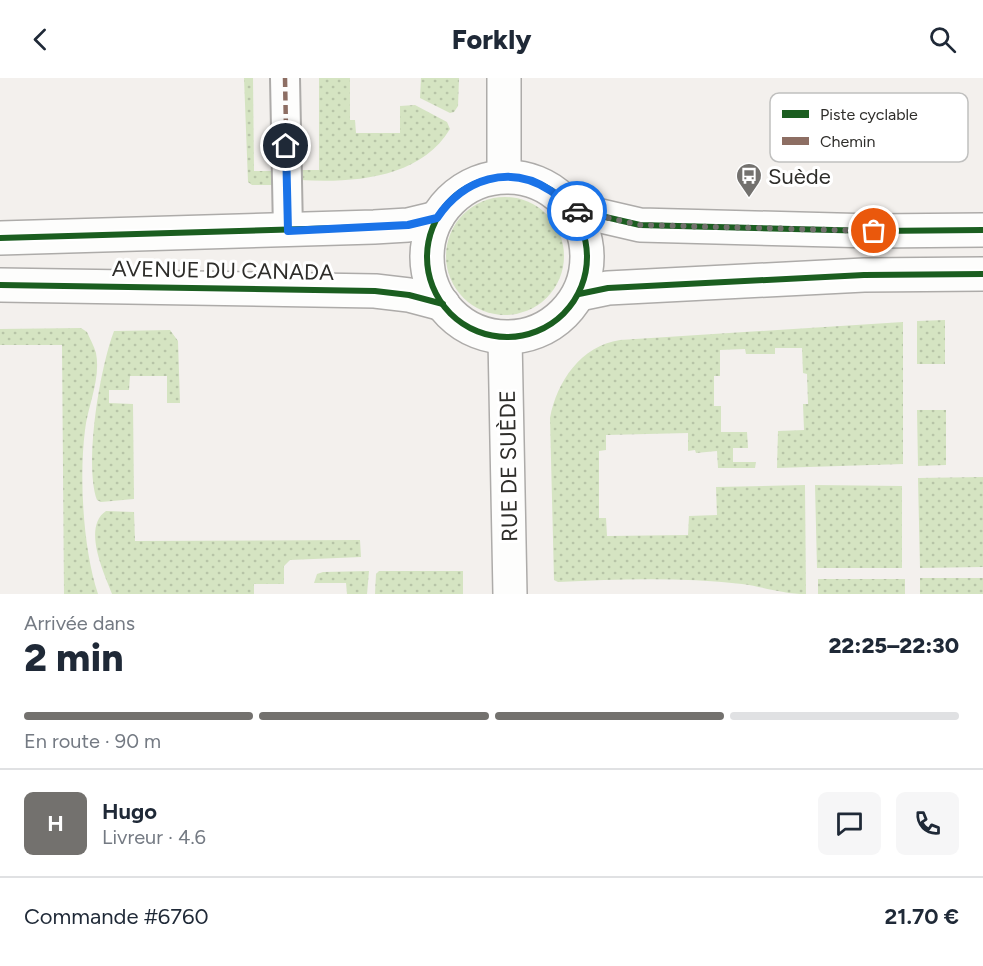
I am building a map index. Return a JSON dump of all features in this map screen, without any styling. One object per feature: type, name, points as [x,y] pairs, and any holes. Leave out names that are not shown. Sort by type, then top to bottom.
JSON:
[{"type":"street","points":[[285,78],[288,231]]},
{"type":"street","points":[[504,78],[504,176]]},
{"type":"street","points":[[504,176],[536,182],[553,192],[571,209],[582,227],[587,247],[584,280],[579,294],[568,309],[549,326],[528,335],[504,338],[476,330],[443,304],[431,280],[428,244],[437,218],[447,204],[477,182],[504,176]]},
{"type":"street","points":[[571,209],[640,225],[874,231],[983,230]]},
{"type":"street","name":"AVENUE DU CANADA","points":[[0,238],[288,231],[408,225],[437,218]]},
{"type":"street","points":[[579,294],[608,288],[864,275],[983,274]]},
{"type":"street","name":"AVENUE DU CANADA","points":[[0,285],[375,291],[410,295],[443,304]]},
{"type":"street","name":"RUE DE SUÈDE","points":[[504,338],[510,594]]},
{"type":"green space","points":[[244,78],[253,78],[254,171],[276,171],[276,185],[252,185],[248,182]]},
{"type":"green space","points":[[319,78],[350,78],[350,120],[355,120],[356,133],[400,133],[400,106],[415,105],[447,122],[450,129],[437,146],[403,168],[362,178],[300,180],[298,170],[319,170]]},
{"type":"green space","points":[[421,78],[459,78],[458,106],[454,112],[450,113],[420,98]]},
{"type":"green space","points":[[505,197],[527,202],[547,214],[559,234],[564,256],[559,278],[547,298],[527,310],[505,315],[483,310],[463,298],[451,278],[446,256],[451,234],[463,214],[483,202]]},
{"type":"green space","points":[[945,320],[945,364],[917,364],[917,321]]},
{"type":"green space","points":[[903,322],[903,464],[777,468],[778,431],[804,430],[803,404],[808,404],[807,374],[803,373],[802,348],[775,348],[775,354],[746,354],[745,349],[720,350],[720,376],[714,376],[714,406],[721,406],[721,432],[747,432],[748,448],[733,448],[733,462],[756,462],[755,468],[718,468],[717,451],[696,453],[695,450],[688,451],[688,433],[606,435],[606,450],[599,451],[599,518],[606,518],[607,536],[688,535],[689,516],[717,515],[716,487],[805,485],[806,594],[781,592],[742,584],[696,580],[627,579],[558,582],[554,580],[550,418],[558,391],[573,367],[583,358],[606,344],[620,340]]},
{"type":"green space","points":[[81,328],[87,332],[92,342],[97,363],[96,382],[85,430],[82,469],[86,535],[98,594],[64,594],[62,345],[0,345],[0,329]]},
{"type":"green space","points":[[170,330],[178,341],[180,403],[167,403],[167,376],[130,376],[129,390],[109,390],[109,403],[133,404],[134,499],[101,502],[97,500],[93,483],[93,440],[99,391],[114,331]]},
{"type":"green space","points":[[917,410],[946,410],[946,465],[918,466]]},
{"type":"green space","points":[[983,477],[983,567],[920,568],[918,478]]},
{"type":"green space","points":[[815,485],[902,486],[902,568],[817,568]]},
{"type":"green space","points":[[106,511],[134,512],[135,541],[360,540],[361,557],[290,560],[284,566],[284,584],[254,584],[254,594],[112,594],[100,563],[95,539],[99,518]]},
{"type":"green space","points":[[369,571],[367,594],[347,594],[346,583],[314,583],[317,574],[323,572]]},
{"type":"green space","points":[[379,571],[463,571],[463,594],[375,594],[376,574]]},
{"type":"green space","points":[[920,578],[983,578],[983,594],[920,594]]},
{"type":"green space","points":[[818,579],[905,579],[905,594],[818,594]]},
{"type":"marked path","points":[[285,78],[288,231]]},
{"type":"cycle path","points":[[507,177],[538,183],[563,201],[581,226],[587,257],[581,288],[563,313],[538,331],[507,337],[476,331],[451,313],[433,288],[427,257],[433,226],[451,201],[476,183],[507,177]]},
{"type":"cycle path","points":[[571,209],[640,225],[874,231],[983,230]]},
{"type":"cycle path","points":[[0,238],[374,227],[408,225],[437,218]]},
{"type":"cycle path","points":[[579,294],[608,288],[864,275],[983,274]]},
{"type":"cycle path","points":[[0,285],[375,291],[409,295],[443,304]]},
{"type":"way so far","points":[[577,211],[622,223],[640,225],[874,231]]},
{"type":"place","name":"Suède","points":[[749,199]]},
{"type":"route","points":[[286,146],[288,231],[408,225],[437,218],[447,204],[477,182],[490,177],[504,176],[521,177],[536,182],[553,192],[571,209],[577,211]]}]
